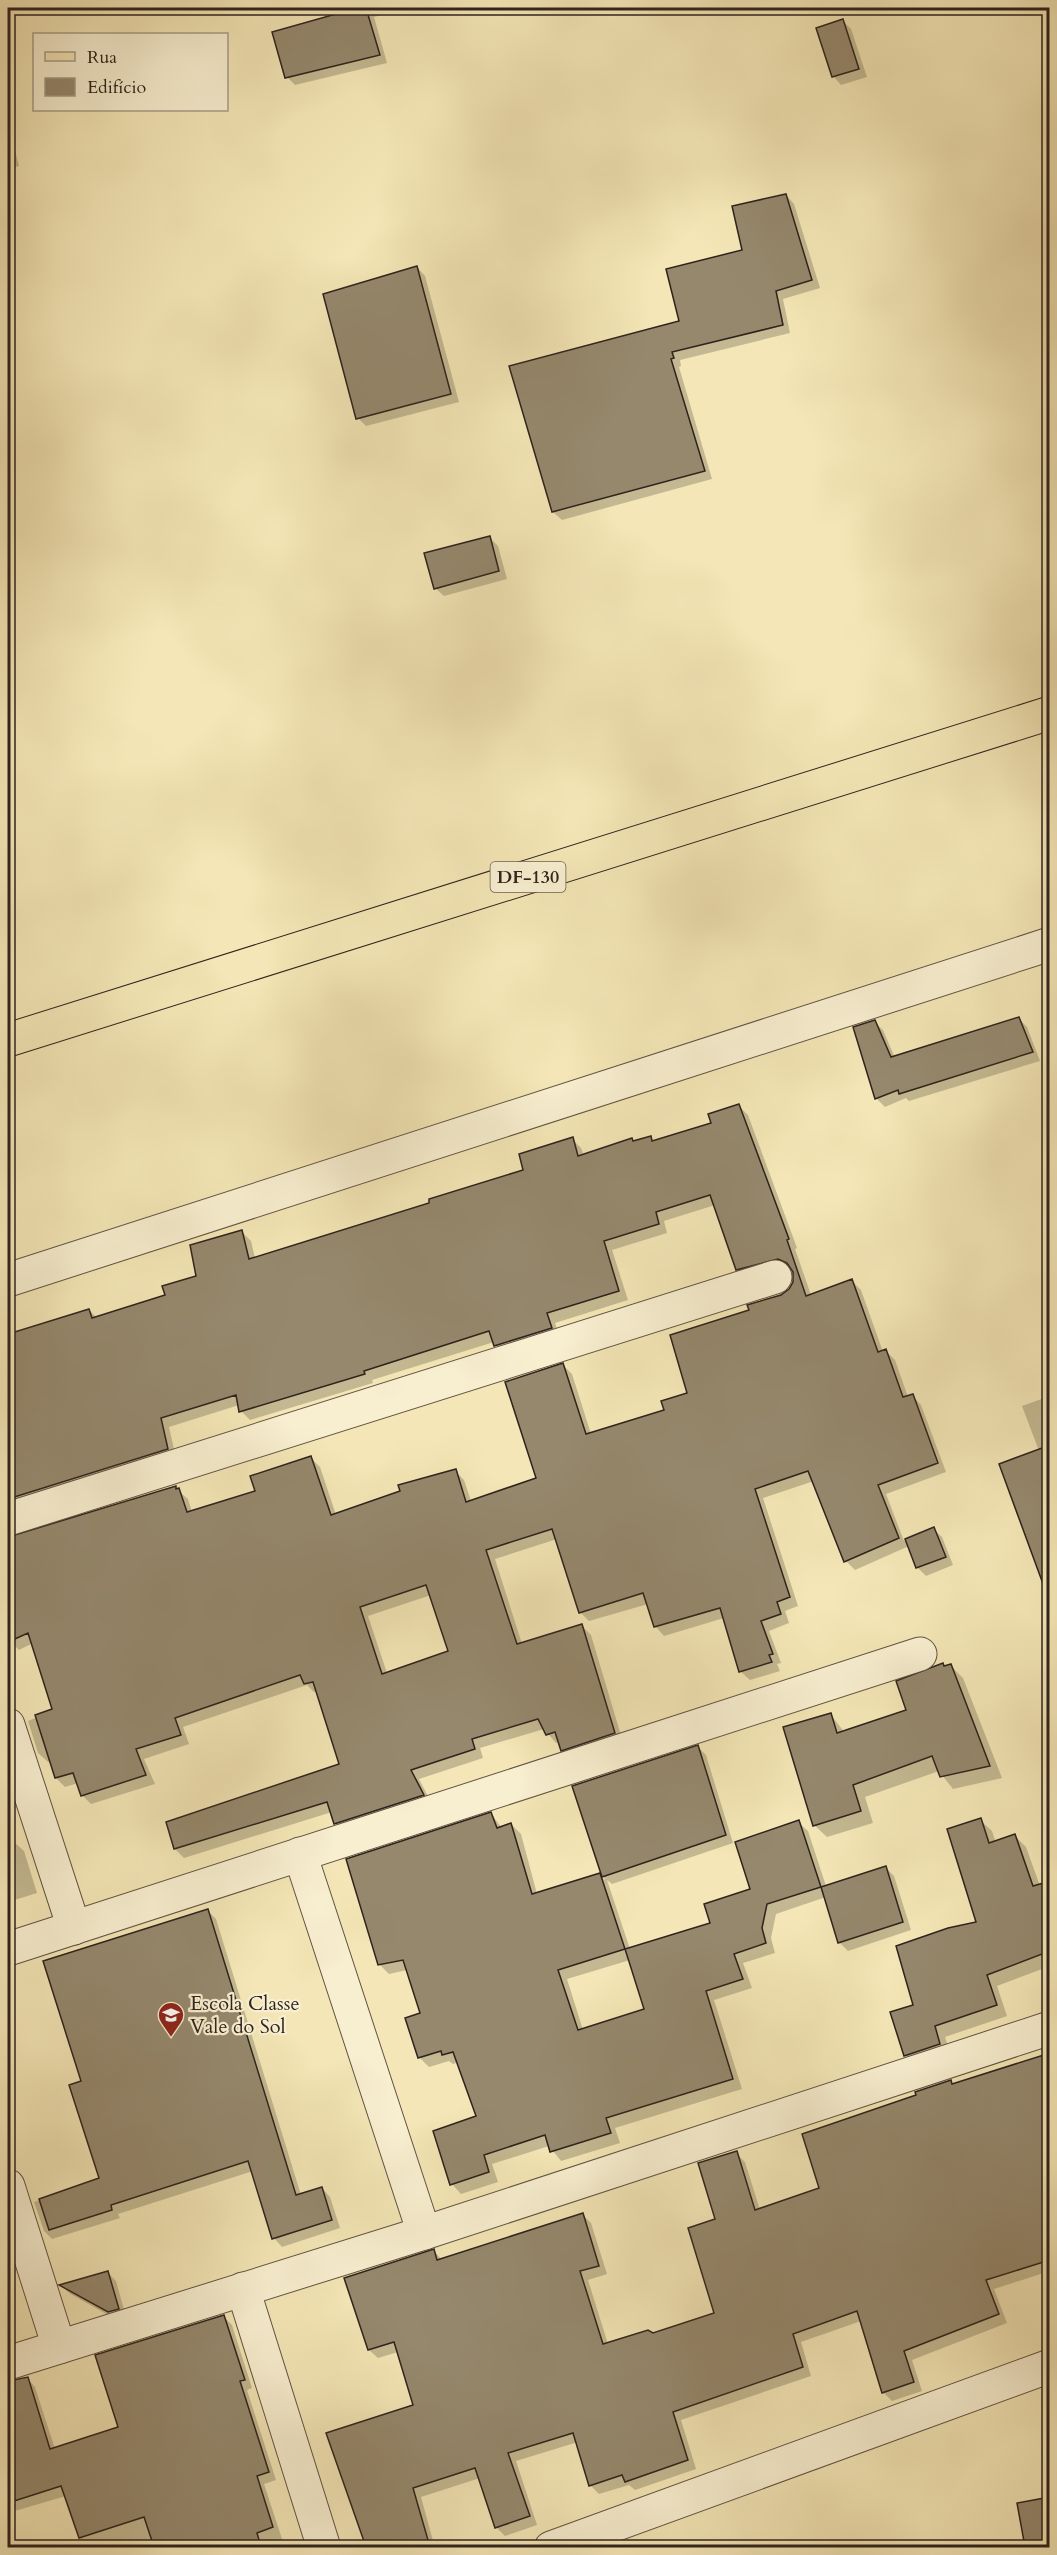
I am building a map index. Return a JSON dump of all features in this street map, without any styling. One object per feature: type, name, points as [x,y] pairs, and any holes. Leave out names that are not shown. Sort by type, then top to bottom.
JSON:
[{"type":"main road","name":"DF-130","points":[[8,1040],[1050,713]]},
{"type":"street","points":[[8,1280],[1050,944]]},
{"type":"street","points":[[8,1519],[775,1277]]},
{"type":"street","points":[[8,1949],[920,1654]]},
{"type":"street","points":[[8,1725],[74,1928]]},
{"type":"street","points":[[300,1854],[424,2233]]},
{"type":"street","points":[[8,2363],[424,2233],[1050,2028]]},
{"type":"street","points":[[8,2186],[59,2347]]},
{"type":"street","points":[[243,2289],[324,2547]]},
{"type":"street","points":[[551,2547],[1050,2366]]},
{"type":"building","points":[[357,8],[366,8],[380,55],[285,78],[272,32]]},
{"type":"building","points":[[843,19],[859,69],[832,77],[816,28]]},
{"type":"building","points":[[786,194],[812,280],[776,291],[783,325],[672,352],[674,358],[671,359],[705,471],[552,512],[509,366],[679,321],[666,269],[742,250],[732,206]]},
{"type":"building","points":[[417,266],[451,394],[356,419],[323,294]]},
{"type":"building","points":[[490,536],[499,571],[434,589],[424,553]]},
{"type":"building","points":[[1019,1017],[1033,1052],[899,1094],[898,1090],[875,1099],[853,1027],[875,1020],[891,1057]]},
{"type":"building","points":[[739,1104],[789,1239],[787,1240],[806,1296],[852,1279],[878,1352],[886,1349],[903,1397],[913,1394],[938,1463],[878,1485],[899,1538],[844,1562],[808,1471],[755,1489],[790,1597],[777,1602],[781,1614],[761,1621],[773,1654],[769,1655],[772,1662],[739,1672],[720,1608],[654,1627],[643,1593],[579,1613],[552,1529],[486,1550],[517,1644],[582,1624],[615,1733],[561,1751],[555,1732],[546,1735],[538,1719],[472,1739],[475,1749],[411,1770],[424,1795],[334,1824],[327,1802],[174,1849],[166,1822],[339,1764],[313,1682],[304,1684],[300,1675],[175,1718],[181,1735],[136,1749],[146,1775],[81,1796],[73,1773],[55,1778],[35,1715],[52,1709],[28,1633],[8,1642],[8,1537],[176,1486],[176,1489],[179,1488],[187,1512],[255,1491],[250,1476],[311,1456],[331,1515],[400,1491],[398,1485],[456,1469],[466,1502],[536,1478],[505,1382],[563,1363],[586,1434],[664,1410],[661,1401],[687,1393],[670,1335],[749,1310],[747,1305],[781,1295],[789,1289],[793,1282],[793,1272],[787,1263],[778,1259],[736,1270],[710,1195],[656,1212],[659,1224],[604,1241],[619,1291],[547,1313],[552,1328],[494,1346],[489,1331],[364,1371],[365,1374],[239,1412],[236,1395],[161,1418],[168,1449],[8,1499],[8,1334],[89,1309],[92,1318],[165,1295],[162,1286],[196,1276],[190,1245],[242,1230],[249,1259],[429,1203],[429,1199],[523,1170],[519,1154],[573,1137],[578,1156],[632,1138],[633,1141],[651,1136],[652,1141],[711,1123],[708,1114]],"holes":[[[426,1585],[448,1651],[382,1674],[360,1607]]]},
{"type":"building","points":[[1050,1445],[1050,1591],[1046,1592],[999,1464]]},
{"type":"building","points":[[934,1527],[946,1557],[916,1568],[905,1539]]},
{"type":"building","points":[[943,1663],[944,1666],[951,1664],[990,1766],[940,1777],[932,1756],[853,1785],[861,1811],[813,1826],[783,1727],[831,1713],[837,1733],[906,1710],[896,1681]]},
{"type":"building","points":[[698,1745],[726,1835],[602,1877],[572,1786]]},
{"type":"building","points":[[491,1812],[497,1828],[511,1823],[532,1894],[600,1873],[625,1949],[710,1923],[704,1904],[750,1889],[735,1842],[799,1820],[821,1887],[767,1904],[762,1928],[766,1943],[734,1954],[743,1979],[706,1991],[733,2079],[606,2118],[611,2133],[550,2152],[545,2135],[484,2155],[489,2172],[450,2185],[433,2131],[476,2116],[453,2052],[442,2055],[441,2051],[418,2058],[405,2018],[420,2013],[403,1960],[378,1965],[346,1859]],"holes":[[[625,1949],[644,2009],[578,2030],[558,1970]]]},
{"type":"building","points":[[981,1818],[989,1843],[1015,1834],[1033,1886],[1050,1881],[1050,1951],[987,1975],[997,2005],[935,2026],[940,2044],[904,2056],[890,2012],[913,2005],[896,1946],[948,1928],[976,1922],[947,1829]]},
{"type":"building","points":[[886,1866],[903,1922],[838,1943],[821,1887]]},
{"type":"building","points":[[208,1909],[296,2195],[322,2187],[332,2220],[272,2239],[248,2161],[111,2205],[112,2210],[49,2230],[39,2199],[99,2178],[69,2085],[81,2081],[43,1961]]},
{"type":"building","points":[[1050,2053],[1050,2260],[986,2280],[999,2314],[904,2351],[914,2382],[882,2393],[857,2311],[793,2334],[803,2367],[673,2412],[688,2460],[625,2482],[622,2475],[589,2486],[573,2433],[508,2453],[530,2516],[495,2528],[475,2468],[413,2488],[430,2547],[366,2547],[326,2433],[413,2405],[394,2342],[368,2350],[344,2278],[434,2249],[437,2260],[583,2213],[599,2266],[580,2271],[603,2344],[648,2330],[653,2333],[714,2313],[688,2228],[715,2219],[698,2163],[737,2151],[755,2210],[819,2188],[802,2134],[916,2095],[915,2092],[951,2080],[952,2084]]},
{"type":"building","points":[[108,2271],[119,2309],[108,2312],[59,2285]]},
{"type":"building","points":[[224,2315],[245,2380],[240,2381],[269,2472],[257,2476],[273,2527],[257,2533],[261,2547],[154,2547],[144,2517],[79,2538],[61,2486],[8,2503],[8,2381],[28,2377],[50,2449],[118,2427],[95,2355]]},
{"type":"building","points":[[1050,2497],[1050,2547],[1025,2547],[1017,2503]]},
{"type":"place","name":"Escola Classe Vale do Sol","points":[[171,2038]]}]
